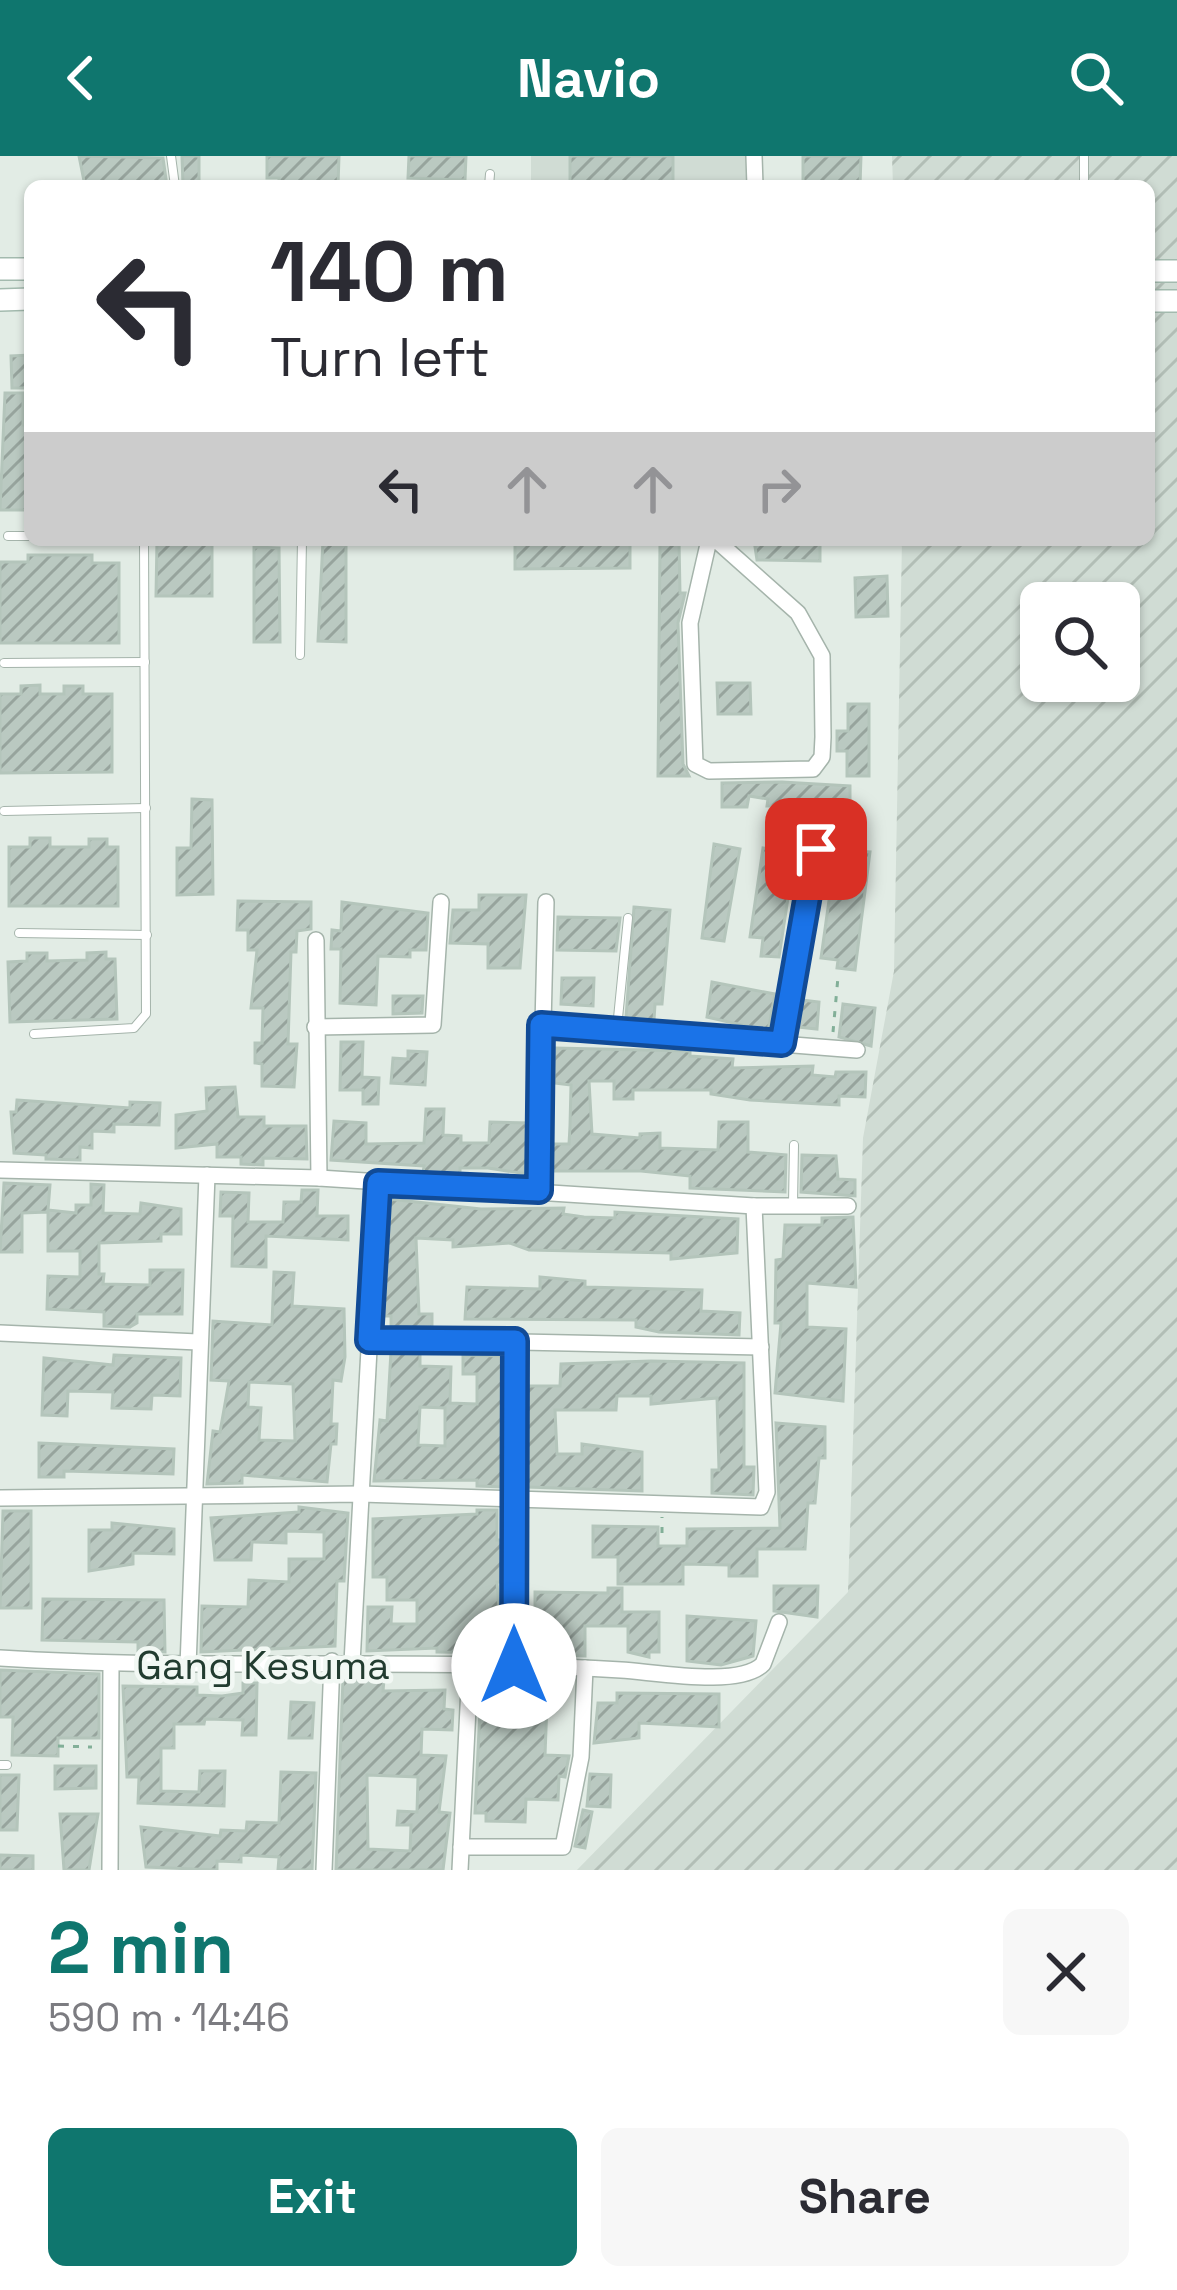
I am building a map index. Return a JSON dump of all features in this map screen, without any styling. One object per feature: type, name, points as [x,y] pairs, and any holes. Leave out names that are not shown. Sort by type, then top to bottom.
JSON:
[{"type":"street","points":[[711,546],[690,622],[695,764],[710,771],[813,769],[822,757],[822,656],[798,613],[720,546]]},
{"type":"street","points":[[782,1043],[816,849]]},
{"type":"street","points":[[315,1027],[433,1025],[441,902]]},
{"type":"street","points":[[539,1190],[545,902]]},
{"type":"street","points":[[316,940],[319,1178]]},
{"type":"street","points":[[541,1025],[857,1050]]},
{"type":"street","points":[[0,1170],[319,1178],[754,1206],[848,1206]]},
{"type":"street","points":[[188,1666],[207,1175]]},
{"type":"street","points":[[352,1663],[378,1183]]},
{"type":"street","points":[[0,1498],[361,1494],[764,1505],[754,1206]]},
{"type":"street","points":[[0,1333],[198,1342]]},
{"type":"street","points":[[369,1340],[761,1347]]},
{"type":"street","points":[[514,1666],[515,1341]]},
{"type":"street","name":"Gang Kesuma","points":[[0,1658],[111,1665],[332,1661],[584,1667],[747,1676],[768,1656],[779,1622]]},
{"type":"street","points":[[324,1870],[332,1661]]},
{"type":"street","points":[[110,1870],[111,1665]]},
{"type":"street","points":[[460,1870],[470,1667]]},
{"type":"street","points":[[461,1846],[563,1847],[581,1757],[584,1667]]},
{"type":"lane","points":[[490,174],[490,180]]},
{"type":"lane","points":[[8,536],[24,536]]},
{"type":"lane","points":[[34,1034],[134,1028],[143,1023],[148,935],[144,546]]},
{"type":"lane","points":[[300,655],[302,546]]},
{"type":"lane","points":[[4,663],[145,662]]},
{"type":"lane","points":[[4,811],[146,808]]},
{"type":"lane","points":[[617,1028],[628,918]]},
{"type":"lane","points":[[19,933],[148,935]]},
{"type":"lane","points":[[793,1205],[794,1145]]},
{"type":"path","points":[[831,1046],[838,977]]},
{"type":"path","points":[[58,1746],[111,1747]]},
{"type":"shaded area","points":[[531,156],[750,156],[750,180],[531,180]]},
{"type":"shaded area","points":[[892,156],[1177,156],[1177,1870],[577,1870],[848,1592],[863,1138],[894,971],[902,546],[1155,546],[1155,180],[893,180]]},
{"type":"building","points":[[79,156],[163,158],[166,180],[84,180]]},
{"type":"building","points":[[182,156],[199,156],[199,180],[183,180]]},
{"type":"building","points":[[267,156],[339,156],[338,180],[267,178]]},
{"type":"building","points":[[409,156],[466,156],[465,180],[408,178]]},
{"type":"building","points":[[570,156],[673,156],[673,180],[570,180]]},
{"type":"building","points":[[803,156],[861,156],[860,180],[803,180]]},
{"type":"building","points":[[24,355],[24,388],[12,388],[11,356]]},
{"type":"building","points":[[5,393],[23,393],[24,510],[0,510]]},
{"type":"building","points":[[157,546],[212,546],[212,596],[156,596]]},
{"type":"building","points":[[323,546],[346,546],[346,642],[318,641]]},
{"type":"building","points":[[515,546],[630,546],[630,568],[515,569]]},
{"type":"building","points":[[660,546],[679,546],[680,593],[685,593],[678,623],[683,764],[689,776],[658,776]]},
{"type":"building","points":[[755,546],[820,546],[820,561],[757,560]]},
{"type":"building","points":[[254,547],[279,548],[280,642],[254,642]]},
{"type":"building","points":[[28,555],[92,555],[92,563],[119,563],[119,643],[0,643],[0,562],[28,562]]},
{"type":"building","points":[[887,576],[888,616],[856,617],[855,578]]},
{"type":"building","points":[[717,683],[750,683],[751,714],[718,714]]},
{"type":"building","points":[[40,685],[40,694],[64,694],[64,686],[83,686],[83,694],[112,694],[112,772],[0,773],[0,694],[21,694],[21,686]]},
{"type":"building","points":[[848,704],[869,704],[869,776],[847,776],[847,751],[837,751],[837,731],[848,731]]},
{"type":"building","points":[[722,783],[850,786],[850,812],[789,811],[789,806],[767,806],[768,799],[749,796],[747,807],[722,807]]},
{"type":"building","points":[[192,799],[212,800],[213,894],[177,895],[177,848],[191,848]]},
{"type":"building","points":[[30,838],[50,838],[50,847],[89,847],[89,839],[107,839],[107,847],[118,847],[118,906],[9,906],[9,847],[30,847]]},
{"type":"building","points":[[714,844],[740,849],[724,941],[702,938]]},
{"type":"building","points":[[763,848],[795,852],[779,957],[761,956],[763,938],[750,937]]},
{"type":"building","points":[[836,850],[870,852],[855,970],[837,968],[838,960],[821,958]]},
{"type":"building","points":[[479,895],[526,895],[520,968],[488,968],[488,944],[450,943],[453,910],[479,910]]},
{"type":"building","points":[[238,901],[311,902],[311,929],[297,931],[296,952],[291,952],[288,1044],[297,1044],[294,1087],[262,1086],[262,1064],[255,1063],[255,1043],[262,1043],[263,1008],[251,1008],[257,950],[248,950],[248,930],[237,930]]},
{"type":"building","points":[[342,902],[428,913],[426,950],[410,950],[410,957],[378,956],[376,1005],[340,1003],[341,949],[331,949],[332,930],[341,931]]},
{"type":"building","points":[[634,907],[670,910],[662,1004],[655,1004],[654,1020],[626,1018]]},
{"type":"building","points":[[558,917],[620,918],[616,951],[557,950]]},
{"type":"building","points":[[106,952],[106,959],[115,959],[117,1019],[10,1022],[8,962],[27,961],[27,953],[47,953],[47,961],[87,960],[87,953]]},
{"type":"building","points":[[562,978],[594,978],[593,1006],[561,1004]]},
{"type":"building","points":[[712,982],[775,994],[768,1031],[707,1017]]},
{"type":"building","points":[[393,996],[423,996],[422,1013],[393,1014]]},
{"type":"building","points":[[802,1000],[819,1002],[817,1029],[797,1027]]},
{"type":"building","points":[[843,1004],[875,1008],[871,1046],[839,1037]]},
{"type":"building","points":[[341,1042],[363,1042],[362,1077],[379,1078],[378,1104],[363,1104],[363,1090],[340,1090]]},
{"type":"building","points":[[554,1048],[690,1051],[690,1056],[733,1059],[732,1068],[813,1066],[812,1075],[835,1077],[836,1072],[866,1072],[865,1097],[839,1096],[839,1105],[750,1100],[711,1094],[711,1090],[633,1090],[633,1099],[614,1099],[614,1081],[589,1081],[592,1134],[640,1138],[640,1134],[660,1133],[660,1148],[718,1150],[719,1122],[748,1122],[748,1152],[786,1155],[785,1192],[690,1188],[690,1176],[641,1171],[551,1171],[552,1144],[569,1144],[571,1085],[554,1083]]},
{"type":"building","points":[[408,1051],[427,1052],[425,1085],[391,1083],[393,1058],[408,1059]]},
{"type":"building","points":[[235,1087],[238,1117],[264,1117],[264,1126],[306,1126],[307,1159],[263,1158],[263,1165],[241,1164],[241,1157],[217,1157],[217,1144],[176,1148],[176,1115],[207,1111],[206,1088]]},
{"type":"building","points":[[17,1100],[130,1108],[130,1102],[160,1103],[159,1125],[114,1124],[114,1132],[92,1131],[92,1148],[80,1147],[80,1160],[46,1159],[46,1155],[14,1153],[11,1112],[16,1112]]},
{"type":"building","points":[[426,1109],[444,1109],[443,1135],[461,1136],[461,1143],[489,1143],[490,1122],[529,1123],[527,1174],[488,1168],[460,1168],[460,1175],[423,1173],[424,1166],[331,1160],[334,1121],[366,1123],[366,1144],[424,1143]]},
{"type":"building","points":[[802,1155],[836,1156],[838,1179],[855,1180],[855,1196],[801,1192]]},
{"type":"building","points":[[4,1183],[50,1185],[48,1210],[76,1213],[76,1205],[91,1205],[91,1184],[104,1185],[103,1213],[140,1214],[141,1203],[181,1209],[181,1234],[161,1234],[161,1241],[99,1243],[99,1274],[104,1274],[103,1284],[150,1285],[150,1270],[183,1270],[182,1314],[137,1314],[137,1323],[130,1327],[104,1326],[104,1312],[47,1309],[48,1276],[80,1277],[80,1251],[48,1251],[48,1212],[22,1213],[22,1252],[0,1252]]},
{"type":"building","points":[[302,1190],[318,1190],[317,1216],[348,1216],[348,1240],[266,1236],[266,1267],[232,1266],[233,1216],[220,1216],[221,1192],[249,1193],[248,1222],[283,1222],[284,1202],[301,1202]]},
{"type":"building","points":[[389,1199],[481,1209],[564,1208],[563,1214],[584,1217],[615,1218],[615,1212],[738,1219],[737,1253],[671,1259],[671,1253],[529,1250],[510,1243],[453,1247],[453,1240],[416,1238],[419,1314],[432,1314],[432,1328],[391,1327],[391,1316],[383,1316]]},
{"type":"building","points":[[853,1217],[856,1287],[807,1283],[807,1327],[846,1329],[843,1401],[775,1393],[781,1323],[775,1323],[776,1260],[783,1259],[785,1225],[822,1225],[822,1218]]},
{"type":"building","points":[[274,1272],[294,1273],[292,1306],[344,1309],[345,1357],[341,1381],[333,1380],[331,1424],[337,1424],[336,1444],[331,1444],[327,1482],[242,1475],[242,1483],[207,1484],[213,1431],[220,1432],[229,1381],[211,1380],[213,1321],[272,1325]],"holes":[[[249,1382],[293,1384],[295,1441],[259,1440],[261,1408],[248,1407]]]},
{"type":"building","points":[[540,1277],[585,1281],[585,1287],[702,1290],[701,1311],[740,1313],[739,1335],[659,1332],[636,1327],[636,1320],[465,1319],[467,1287],[540,1289]]},
{"type":"building","points":[[391,1351],[420,1352],[420,1366],[451,1367],[450,1403],[477,1404],[477,1374],[463,1374],[463,1355],[503,1356],[503,1487],[477,1486],[477,1480],[374,1481],[380,1420],[387,1421]],"holes":[[[420,1407],[445,1408],[445,1446],[418,1445]]]},
{"type":"building","points":[[114,1355],[181,1358],[180,1396],[152,1395],[151,1409],[112,1408],[113,1392],[68,1391],[67,1416],[42,1415],[44,1358],[113,1365]]},
{"type":"building","points":[[744,1363],[744,1467],[754,1467],[753,1495],[712,1493],[712,1470],[719,1470],[717,1398],[651,1404],[651,1396],[617,1396],[616,1410],[555,1410],[557,1454],[582,1454],[582,1444],[642,1452],[642,1491],[527,1487],[527,1386],[560,1386],[561,1364]]},
{"type":"building","points":[[776,1423],[825,1427],[825,1458],[819,1458],[815,1503],[808,1503],[805,1549],[757,1549],[757,1576],[729,1576],[729,1565],[683,1564],[683,1584],[618,1584],[618,1557],[593,1557],[593,1526],[658,1527],[658,1546],[687,1546],[687,1529],[780,1528]]},
{"type":"building","points":[[39,1443],[174,1449],[173,1474],[64,1471],[64,1477],[39,1477]]},
{"type":"building","points":[[299,1507],[348,1513],[344,1581],[337,1581],[335,1646],[201,1652],[202,1606],[248,1607],[249,1580],[289,1582],[289,1559],[324,1559],[324,1532],[286,1531],[286,1543],[252,1542],[251,1560],[215,1560],[211,1518],[299,1512]]},
{"type":"building","points":[[477,1510],[497,1510],[497,1540],[502,1540],[502,1582],[497,1582],[502,1653],[437,1652],[437,1648],[367,1651],[368,1607],[392,1607],[391,1624],[417,1624],[417,1600],[387,1600],[387,1577],[373,1577],[373,1519],[477,1514]]},
{"type":"building","points":[[3,1511],[31,1511],[31,1608],[0,1608]]},
{"type":"building","points":[[112,1523],[174,1529],[174,1554],[133,1553],[133,1564],[89,1571],[89,1530],[112,1530]]},
{"type":"building","points":[[774,1586],[818,1586],[817,1617],[774,1611]]},
{"type":"building","points":[[608,1588],[622,1588],[622,1612],[659,1612],[659,1652],[649,1652],[649,1657],[628,1652],[628,1626],[585,1626],[585,1656],[526,1654],[526,1622],[535,1622],[535,1592],[608,1593]]},
{"type":"building","points":[[43,1599],[164,1600],[165,1652],[138,1651],[138,1642],[42,1640]]},
{"type":"building","points":[[687,1616],[756,1621],[753,1656],[721,1665],[687,1661]]},
{"type":"building","points":[[0,1670],[99,1674],[99,1738],[58,1738],[58,1756],[12,1755],[13,1717],[0,1717]]},
{"type":"building","points":[[343,1678],[384,1680],[383,1691],[445,1690],[444,1709],[453,1710],[452,1730],[422,1729],[421,1755],[446,1756],[439,1812],[450,1813],[443,1870],[336,1870]],"holes":[[[367,1775],[418,1777],[417,1812],[398,1811],[397,1825],[411,1825],[410,1851],[368,1849]]]},
{"type":"building","points":[[525,1678],[548,1678],[545,1755],[569,1756],[565,1777],[559,1776],[558,1800],[526,1799],[525,1822],[486,1821],[486,1813],[475,1813],[481,1689],[525,1686]]},
{"type":"building","points":[[243,1683],[257,1683],[256,1735],[242,1735],[243,1720],[205,1719],[204,1724],[174,1724],[174,1748],[161,1748],[161,1791],[199,1792],[200,1771],[225,1771],[224,1806],[138,1803],[139,1777],[127,1777],[123,1686],[197,1687],[197,1695],[222,1696],[243,1693]]},
{"type":"building","points":[[617,1693],[719,1694],[719,1727],[639,1723],[639,1738],[594,1743],[598,1703],[617,1703]]},
{"type":"building","points":[[291,1702],[314,1703],[312,1738],[289,1738]]},
{"type":"building","points":[[55,1766],[96,1766],[96,1788],[55,1789]]},
{"type":"building","points":[[281,1772],[316,1773],[312,1870],[278,1870],[279,1857],[241,1855],[241,1862],[217,1861],[217,1870],[146,1867],[141,1827],[220,1836],[221,1830],[246,1831],[247,1822],[279,1823]]},
{"type":"building","points":[[590,1774],[611,1775],[610,1807],[587,1806]]},
{"type":"building","points":[[0,1775],[19,1775],[17,1830],[0,1830]]},
{"type":"building","points":[[583,1810],[592,1812],[585,1848],[575,1846]]},
{"type":"building","points":[[60,1814],[98,1814],[89,1870],[64,1870]]},
{"type":"building","points":[[0,1855],[33,1856],[33,1870],[0,1870]]},
{"type":"route","points":[[514,1666],[515,1341],[369,1340],[378,1183],[539,1190],[541,1025],[591,1025],[782,1043],[816,849]]}]
